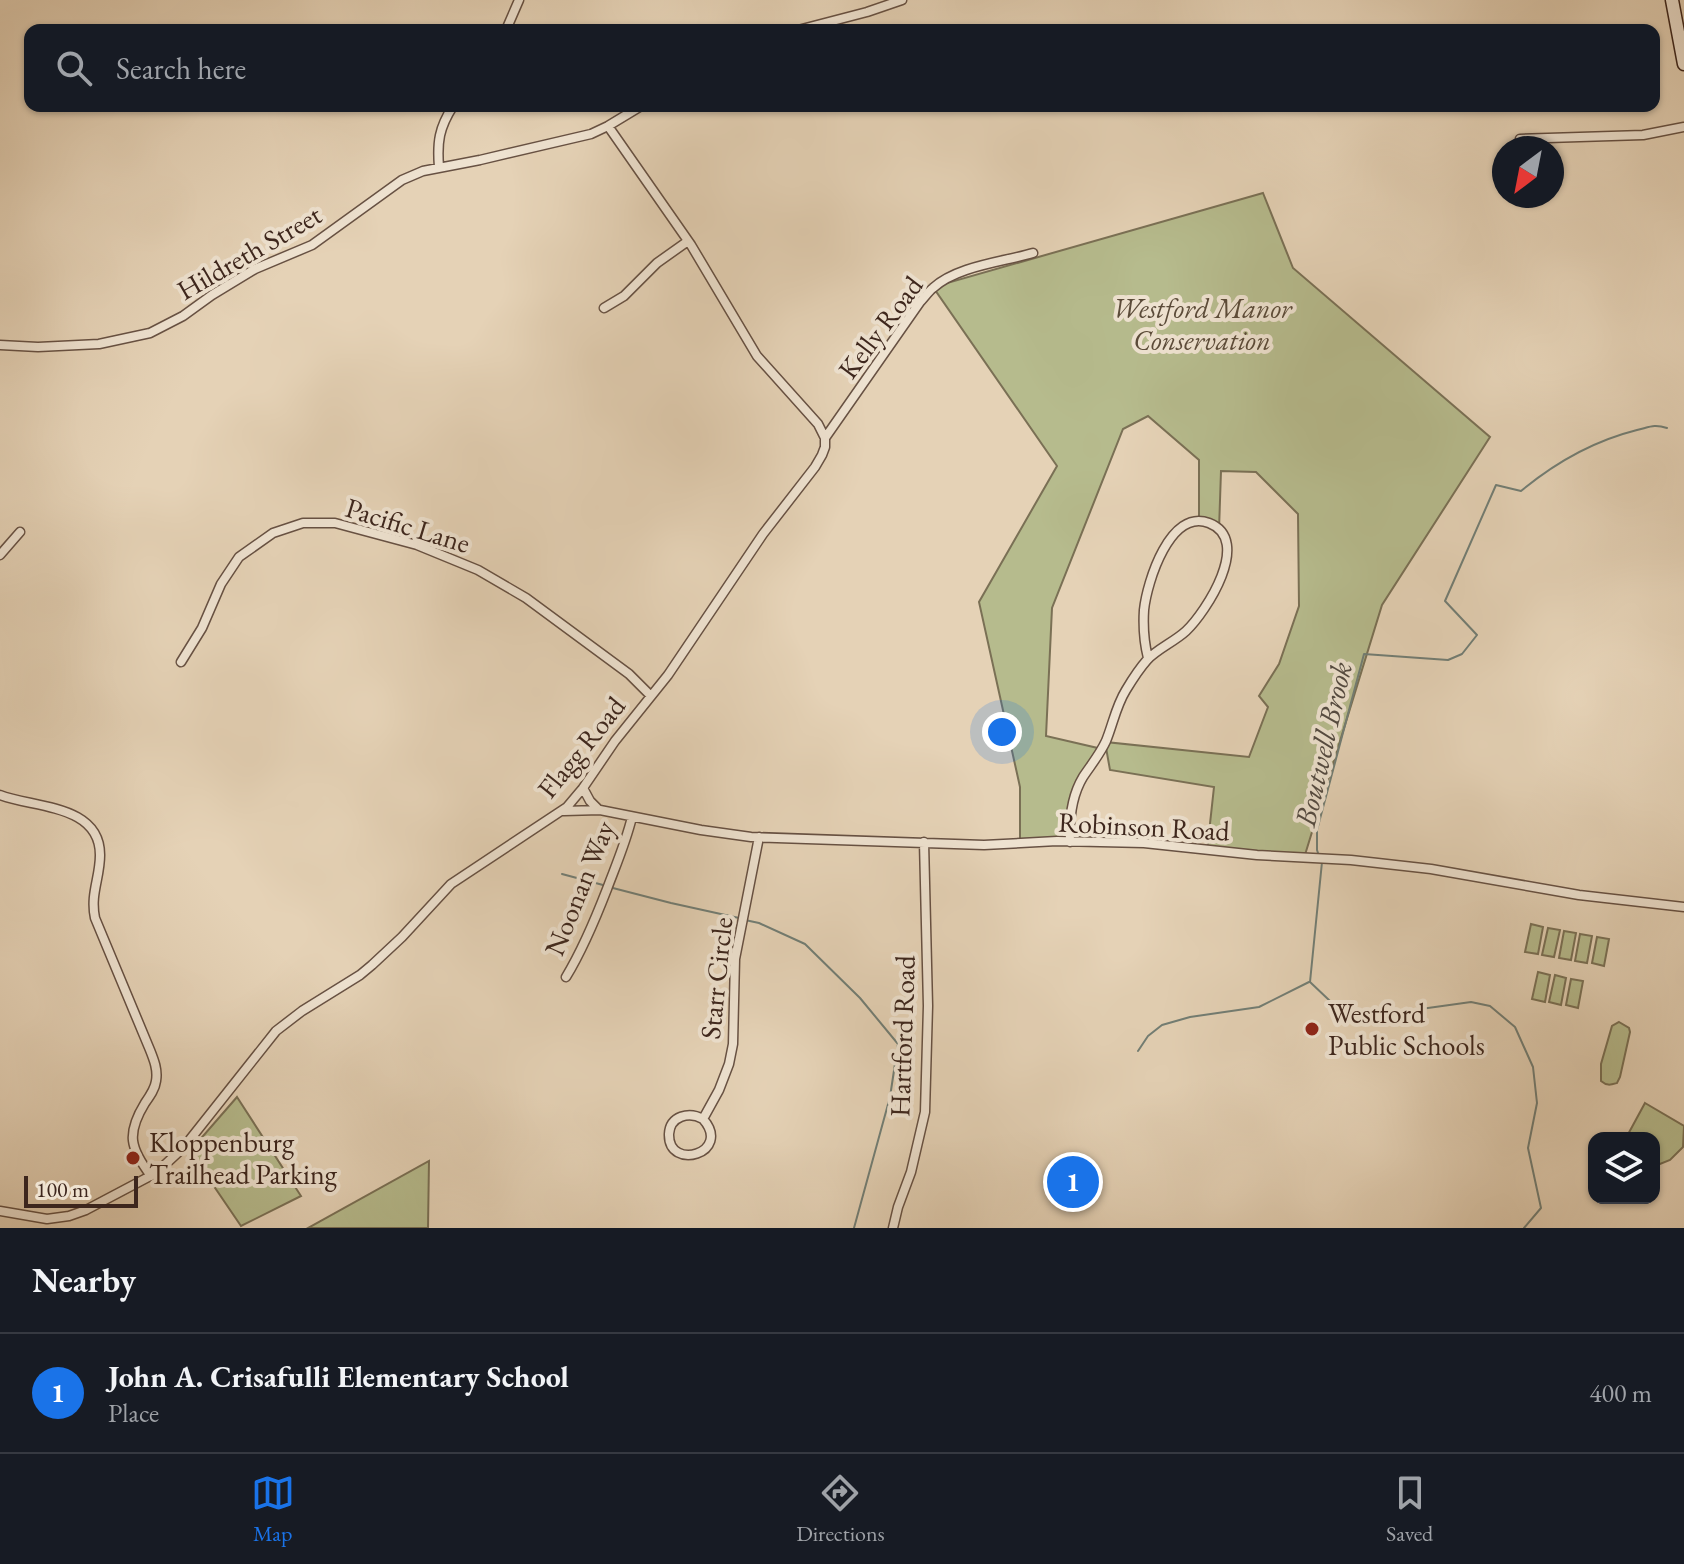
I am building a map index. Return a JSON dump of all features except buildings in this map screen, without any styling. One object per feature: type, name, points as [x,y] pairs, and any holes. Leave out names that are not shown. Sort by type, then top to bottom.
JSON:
[{"type":"main road","points":[[1672,0],[1684,64]]},
{"type":"street","points":[[509,24],[519,0]]},
{"type":"street","points":[[821,24],[902,0]]},
{"type":"street","points":[[439,167],[437,141],[450,112]]},
{"type":"street","name":"Hildreth Street","points":[[0,345],[99,344],[150,333],[255,269],[312,245],[402,180],[439,167],[568,141],[591,134],[631,112]]},
{"type":"street","points":[[608,126],[688,241],[749,344],[818,424],[825,438]]},
{"type":"street","points":[[1564,138],[1643,135],[1684,127]]},
{"type":"street","points":[[604,308],[624,296],[657,263],[688,241]]},
{"type":"street","name":"Kelly Road","points":[[825,438],[933,287],[986,264],[1033,253]]},
{"type":"street","name":"Flagg Road","points":[[0,1211],[47,1219],[69,1216],[151,1176],[177,1155],[276,1031],[372,965],[451,884],[563,811],[690,645],[763,534],[815,467],[825,447],[825,438]]},
{"type":"street","points":[[1070,842],[1071,812],[1078,786],[1102,749],[1123,695],[1148,658],[1187,631],[1220,582],[1227,545],[1223,534],[1210,523],[1193,521],[1183,526],[1155,567],[1144,610],[1148,658]]},
{"type":"street","name":"Pacific Lane","points":[[181,662],[202,628],[221,584],[239,557],[273,533],[303,523],[335,523],[417,545],[478,570],[526,598],[629,674],[651,696]]},
{"type":"street","points":[[0,555],[20,532]]},
{"type":"street","points":[[583,788],[590,801],[600,810]]},
{"type":"street","points":[[0,795],[70,814],[86,823],[96,838],[100,854],[93,895],[95,918],[157,1070],[155,1086],[135,1122],[132,1137],[135,1154],[151,1176]]},
{"type":"street","name":"Robinson Road","points":[[563,811],[600,810],[723,834],[759,837],[984,845],[1144,843],[1218,852],[1351,860],[1409,865],[1579,895],[1684,907]]},
{"type":"street","name":"Noonan Way","points":[[566,977],[579,955],[606,891],[632,817]]},
{"type":"street","name":"Starr Circle","points":[[703,1119],[729,1064],[733,1043],[735,959],[759,837]]},
{"type":"street","name":"Hartford Road","points":[[893,1228],[911,1172],[925,1112],[928,991],[924,842]]},
{"type":"street","name":"Starr Circle","points":[[686,1115],[703,1119],[710,1134],[707,1146],[701,1152],[685,1155],[671,1145],[670,1128],[675,1121],[686,1115]]},
{"type":"green space","name":"Westford Manor Conservation","points":[[1263,193],[1293,268],[1490,437],[1382,605],[1304,858],[1207,851],[1214,787],[1110,770],[1105,742],[1249,757],[1268,707],[1259,696],[1279,664],[1299,606],[1298,514],[1256,472],[1221,471],[1219,530],[1199,521],[1199,460],[1148,416],[1123,429],[1052,608],[1046,736],[1102,749],[1074,799],[1070,842],[1020,844],[1020,787],[979,602],[1057,466],[933,287]]},
{"type":"green space","points":[[1531,924],[1543,927],[1538,954],[1525,952]]},
{"type":"green space","points":[[1548,928],[1560,930],[1554,957],[1542,955]]},
{"type":"green space","points":[[1564,931],[1576,933],[1571,960],[1559,958]]},
{"type":"green space","points":[[1580,934],[1592,936],[1587,963],[1575,961]]},
{"type":"green space","points":[[1597,937],[1609,939],[1604,966],[1592,963]]},
{"type":"green space","points":[[1538,972],[1550,975],[1545,1002],[1532,999]]},
{"type":"green space","points":[[1555,975],[1566,978],[1561,1005],[1549,1002]]},
{"type":"green space","points":[[1571,979],[1583,981],[1578,1008],[1566,1005]]},
{"type":"green space","points":[[1619,1022],[1630,1032],[1620,1077],[1617,1083],[1610,1085],[1601,1081],[1601,1064],[1612,1026]]},
{"type":"green space","points":[[237,1097],[301,1196],[241,1226],[190,1151]]},
{"type":"green space","points":[[1645,1103],[1684,1126],[1683,1147],[1670,1160],[1660,1164],[1660,1132],[1629,1132]]},
{"type":"green space","points":[[429,1161],[428,1228],[308,1228]]},
{"type":"waterway","name":"Boutwell Brook","points":[[1319,856],[1317,830],[1364,654],[1448,660],[1462,654],[1477,635],[1445,601],[1496,485],[1521,491],[1561,462],[1590,446],[1649,427],[1667,428]]},
{"type":"waterway","name":"Boutwell Brook","points":[[1322,862],[1310,982],[1349,1019],[1471,1002],[1490,1006],[1515,1027],[1533,1067],[1537,1103],[1528,1148],[1541,1208],[1524,1228]]},
{"type":"waterway","points":[[562,874],[603,885]]},
{"type":"waterway","points":[[609,887],[739,918]]},
{"type":"waterway","points":[[745,920],[759,923],[805,944],[860,998],[898,1044],[890,1097],[854,1228]]},
{"type":"waterway","points":[[1138,1051],[1148,1036],[1162,1025],[1190,1017],[1259,1007],[1309,982]]},
{"type":"place","name":"Westford Public Schools","points":[[1312,1029]]},
{"type":"place","name":"Kloppenburg Trailhead Parking","points":[[133,1158]]},
{"type":"place","name":"John A. Crisafulli Elementary School","points":[[1073,1182]]}]
